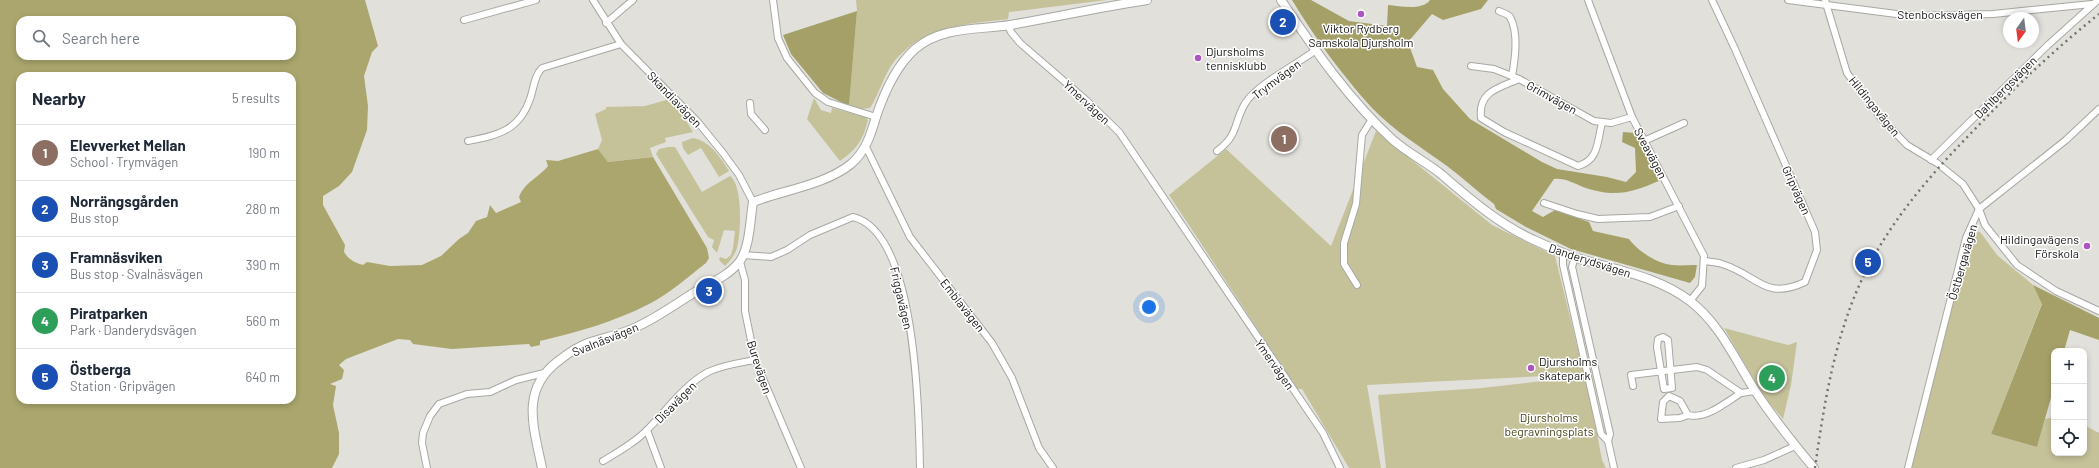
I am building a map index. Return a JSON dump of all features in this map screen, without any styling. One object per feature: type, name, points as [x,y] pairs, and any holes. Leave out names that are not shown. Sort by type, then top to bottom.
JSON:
[{"type":"street","points":[[464,20],[536,0]]},
{"type":"street","name":"Skandiavägen","points":[[593,0],[606,23],[621,44],[706,131],[736,170],[753,202]]},
{"type":"street","points":[[606,23],[633,0]]},
{"type":"street","points":[[773,0],[778,38],[787,58],[815,93],[828,102],[876,117]]},
{"type":"street","points":[[741,258],[753,202],[837,172],[851,164],[866,147],[888,86],[901,65],[916,49],[936,37],[957,31],[1008,25],[1147,0]]},
{"type":"street","name":"Danderydsvägen","points":[[1281,0],[1316,50],[1372,119],[1395,141],[1439,173],[1493,217],[1533,240],[1563,253],[1623,270],[1663,285],[1690,301],[1722,337],[1755,391],[1795,446],[1814,468]]},
{"type":"street","name":"Sveavägen","points":[[1588,0],[1632,117],[1698,242],[1704,261],[1702,286],[1690,301]]},
{"type":"street","name":"Gripvägen","points":[[1704,261],[1722,263],[1765,287],[1780,290],[1792,288],[1805,282],[1817,250],[1815,232],[1712,0]]},
{"type":"street","name":"Stenbocksvägen","points":[[1788,0],[1826,3],[1912,16],[1993,14],[2092,4]]},
{"type":"street","name":"Dahlbergsvägen","points":[[1931,160],[2092,4],[2098,0]]},
{"type":"street","name":"Hildingavägen","points":[[1826,3],[1847,73],[1881,118],[1907,145],[1931,160],[1963,184],[1979,208],[1985,225],[2017,265],[2056,291],[2099,311]]},
{"type":"street","points":[[1499,11],[1509,16],[1512,23],[1515,57],[1512,76]]},
{"type":"street","name":"Ymervägen","points":[[1008,25],[1011,32],[1020,43],[1086,100],[1119,132],[1323,433],[1340,468]]},
{"type":"street","points":[[468,141],[506,132],[525,110],[530,99],[537,73],[542,68],[621,44]]},
{"type":"street","name":"Trymvägen","points":[[1217,152],[1225,145],[1236,131],[1245,105],[1257,90],[1316,50]]},
{"type":"street","name":"Grimvägen","points":[[1471,66],[1494,69],[1519,79],[1594,121],[1602,123],[1620,122],[1632,117]]},
{"type":"street","points":[[1519,79],[1486,95],[1480,108],[1481,118],[1504,132],[1578,166],[1588,163],[1594,155],[1602,123]]},
{"type":"street","points":[[750,103],[750,114],[765,130]]},
{"type":"street","name":"Östbergavägen","points":[[1908,468],[1966,238],[1979,208],[2066,140],[2099,109]]},
{"type":"street","points":[[1357,285],[1344,264],[1344,243],[1356,204],[1362,135],[1372,119]]},
{"type":"street","points":[[1644,141],[1684,123]]},
{"type":"street","name":"Emblavägen","points":[[866,147],[910,237],[992,343],[1012,378],[1039,448],[1053,468]]},
{"type":"street","points":[[1544,203],[1598,219],[1650,218],[1679,206]]},
{"type":"street","name":"Friggavägen","points":[[741,258],[771,257],[787,250],[810,235],[854,217],[867,222],[874,229],[895,264],[907,314],[918,395],[920,468]]},
{"type":"street","points":[[1563,253],[1563,265],[1601,434],[1608,441]]},
{"type":"street","points":[[1575,257],[1572,267],[1610,434],[1608,441],[1614,468]]},
{"type":"street","name":"Burevägen","points":[[741,258],[745,280],[745,311],[755,360],[801,468]]},
{"type":"street","name":"Svalnäsvägen","points":[[542,468],[532,408],[539,382],[544,373],[570,352],[588,343],[633,329],[655,317],[722,276],[741,258]]},
{"type":"street","points":[[1663,337],[1668,340],[1672,370],[1672,388],[1664,390],[1660,370],[1657,347],[1658,339],[1663,337]]},
{"type":"street","name":"Disavägen","points":[[603,461],[622,450],[647,430],[671,404],[708,373],[724,366],[755,360]]},
{"type":"street","points":[[1633,386],[1632,375],[1660,370],[1697,367],[1707,370],[1741,393]]},
{"type":"street","points":[[427,468],[422,443],[423,433],[430,416],[439,404],[467,394],[490,392],[516,380],[544,373]]},
{"type":"street","points":[[1688,415],[1680,401],[1669,396],[1663,402],[1661,419],[1680,418],[1688,415],[1696,417],[1709,412],[1741,393],[1755,391]]},
{"type":"street","points":[[647,430],[660,468]]},
{"type":"street","points":[[1736,468],[1764,460],[1795,446]]},
{"type":"street","points":[[1763,468],[1764,460]]},
{"type":"green space","points":[[856,0],[1107,0],[1009,12],[1008,19],[950,28],[924,37],[911,45],[900,55],[887,73],[870,108],[861,109],[849,106],[857,11]]},
{"type":"green space","points":[[814,98],[821,110],[831,113],[832,108],[865,117],[868,120],[864,133],[858,144],[840,161],[807,119]]},
{"type":"green space","points":[[670,99],[682,114],[693,132],[665,138],[666,142],[650,148],[653,157],[608,162],[598,149],[602,140],[595,114],[606,109],[606,107],[645,106]]},
{"type":"green space","points":[[1376,131],[1492,225],[1555,256],[1584,374],[1367,385],[1381,468],[1349,468],[1302,389],[1297,389],[1169,195],[1226,149],[1331,246]]},
{"type":"green space","points":[[693,138],[710,146],[729,171],[719,177],[701,148],[688,155],[683,148],[682,142]]},
{"type":"green space","points":[[675,147],[702,192],[730,176],[734,181],[739,199],[739,232],[736,251],[725,266],[719,260],[720,257],[726,259],[731,255],[735,231],[724,230],[717,253],[712,247],[714,240],[708,237],[656,154],[659,149]]},
{"type":"green space","points":[[1976,230],[1981,233],[1997,255],[2033,285],[2042,303],[1991,434],[2037,447],[2045,419],[2051,418],[2051,456],[2087,456],[2087,427],[2099,433],[2099,468],[1911,468],[1968,241]]},
{"type":"green space","points":[[1724,328],[1788,345],[1797,342],[1791,385],[1783,419],[1764,397]]},
{"type":"green space","name":"Djursholms begravningsplats","points":[[1586,376],[1602,460],[1606,468],[1386,468],[1378,395],[1482,388]]},
{"type":"shaded area","points":[[0,0],[365,0],[378,46],[372,52],[364,76],[368,106],[367,130],[352,172],[339,186],[323,196],[323,205],[345,245],[344,252],[350,259],[363,265],[367,262],[390,266],[422,265],[441,256],[459,239],[468,233],[476,221],[487,217],[490,205],[496,213],[521,202],[519,197],[528,184],[548,166],[546,160],[558,161],[598,149],[608,162],[653,157],[707,248],[709,258],[706,263],[679,285],[649,304],[609,321],[540,341],[540,345],[531,347],[529,344],[452,349],[413,344],[410,340],[398,339],[346,359],[339,365],[344,370],[342,379],[330,384],[336,386],[333,405],[339,433],[339,454],[332,468],[0,468]]},
{"type":"shaded area","points":[[1292,0],[1311,0],[1349,21],[1387,26],[1388,5],[1416,7],[1422,6],[1430,0],[1488,0],[1481,9],[1443,20],[1432,14],[1408,42],[1417,67],[1433,70],[1443,89],[1470,119],[1542,162],[1557,169],[1607,177],[1626,182],[1636,172],[1635,148],[1622,142],[1623,132],[1636,133],[1661,180],[1632,191],[1614,193],[1594,190],[1565,180],[1554,179],[1532,211],[1543,217],[1555,210],[1589,222],[1593,231],[1629,239],[1642,252],[1666,264],[1697,265],[1695,277],[1690,283],[1571,249],[1526,227],[1496,209],[1494,204],[1459,175],[1399,131],[1372,108],[1329,56]]},
{"type":"shaded area","points":[[857,11],[849,106],[823,93],[791,54],[783,35]]},
{"type":"shaded area","points":[[2033,285],[2099,318],[2099,340],[2070,330],[2065,348],[2051,348],[2051,398],[2037,447],[1991,434],[2042,304]]},
{"type":"railway","points":[[1815,468],[1821,425],[1839,341],[1853,300],[1864,275],[1891,229],[1922,187],[1991,112],[2051,55],[2099,14]]},
{"type":"place","name":"Viktor Rydberg Samskola Djursholm","points":[[1361,14]]},
{"type":"place","name":"Norrängsgården","points":[[1283,22]]},
{"type":"place","name":"Djursholms tennisklubb","points":[[1198,58]]},
{"type":"place","name":"Elevverket Mellan","points":[[1284,139]]},
{"type":"place","name":"Hildingavägens Förskola","points":[[2087,246]]},
{"type":"place","name":"Östberga","points":[[1868,262]]},
{"type":"place","name":"Framnäsviken","points":[[709,291]]},
{"type":"place","name":"Djursholms skatepark","points":[[1531,368]]},
{"type":"place","name":"Piratparken","points":[[1772,378]]}]
